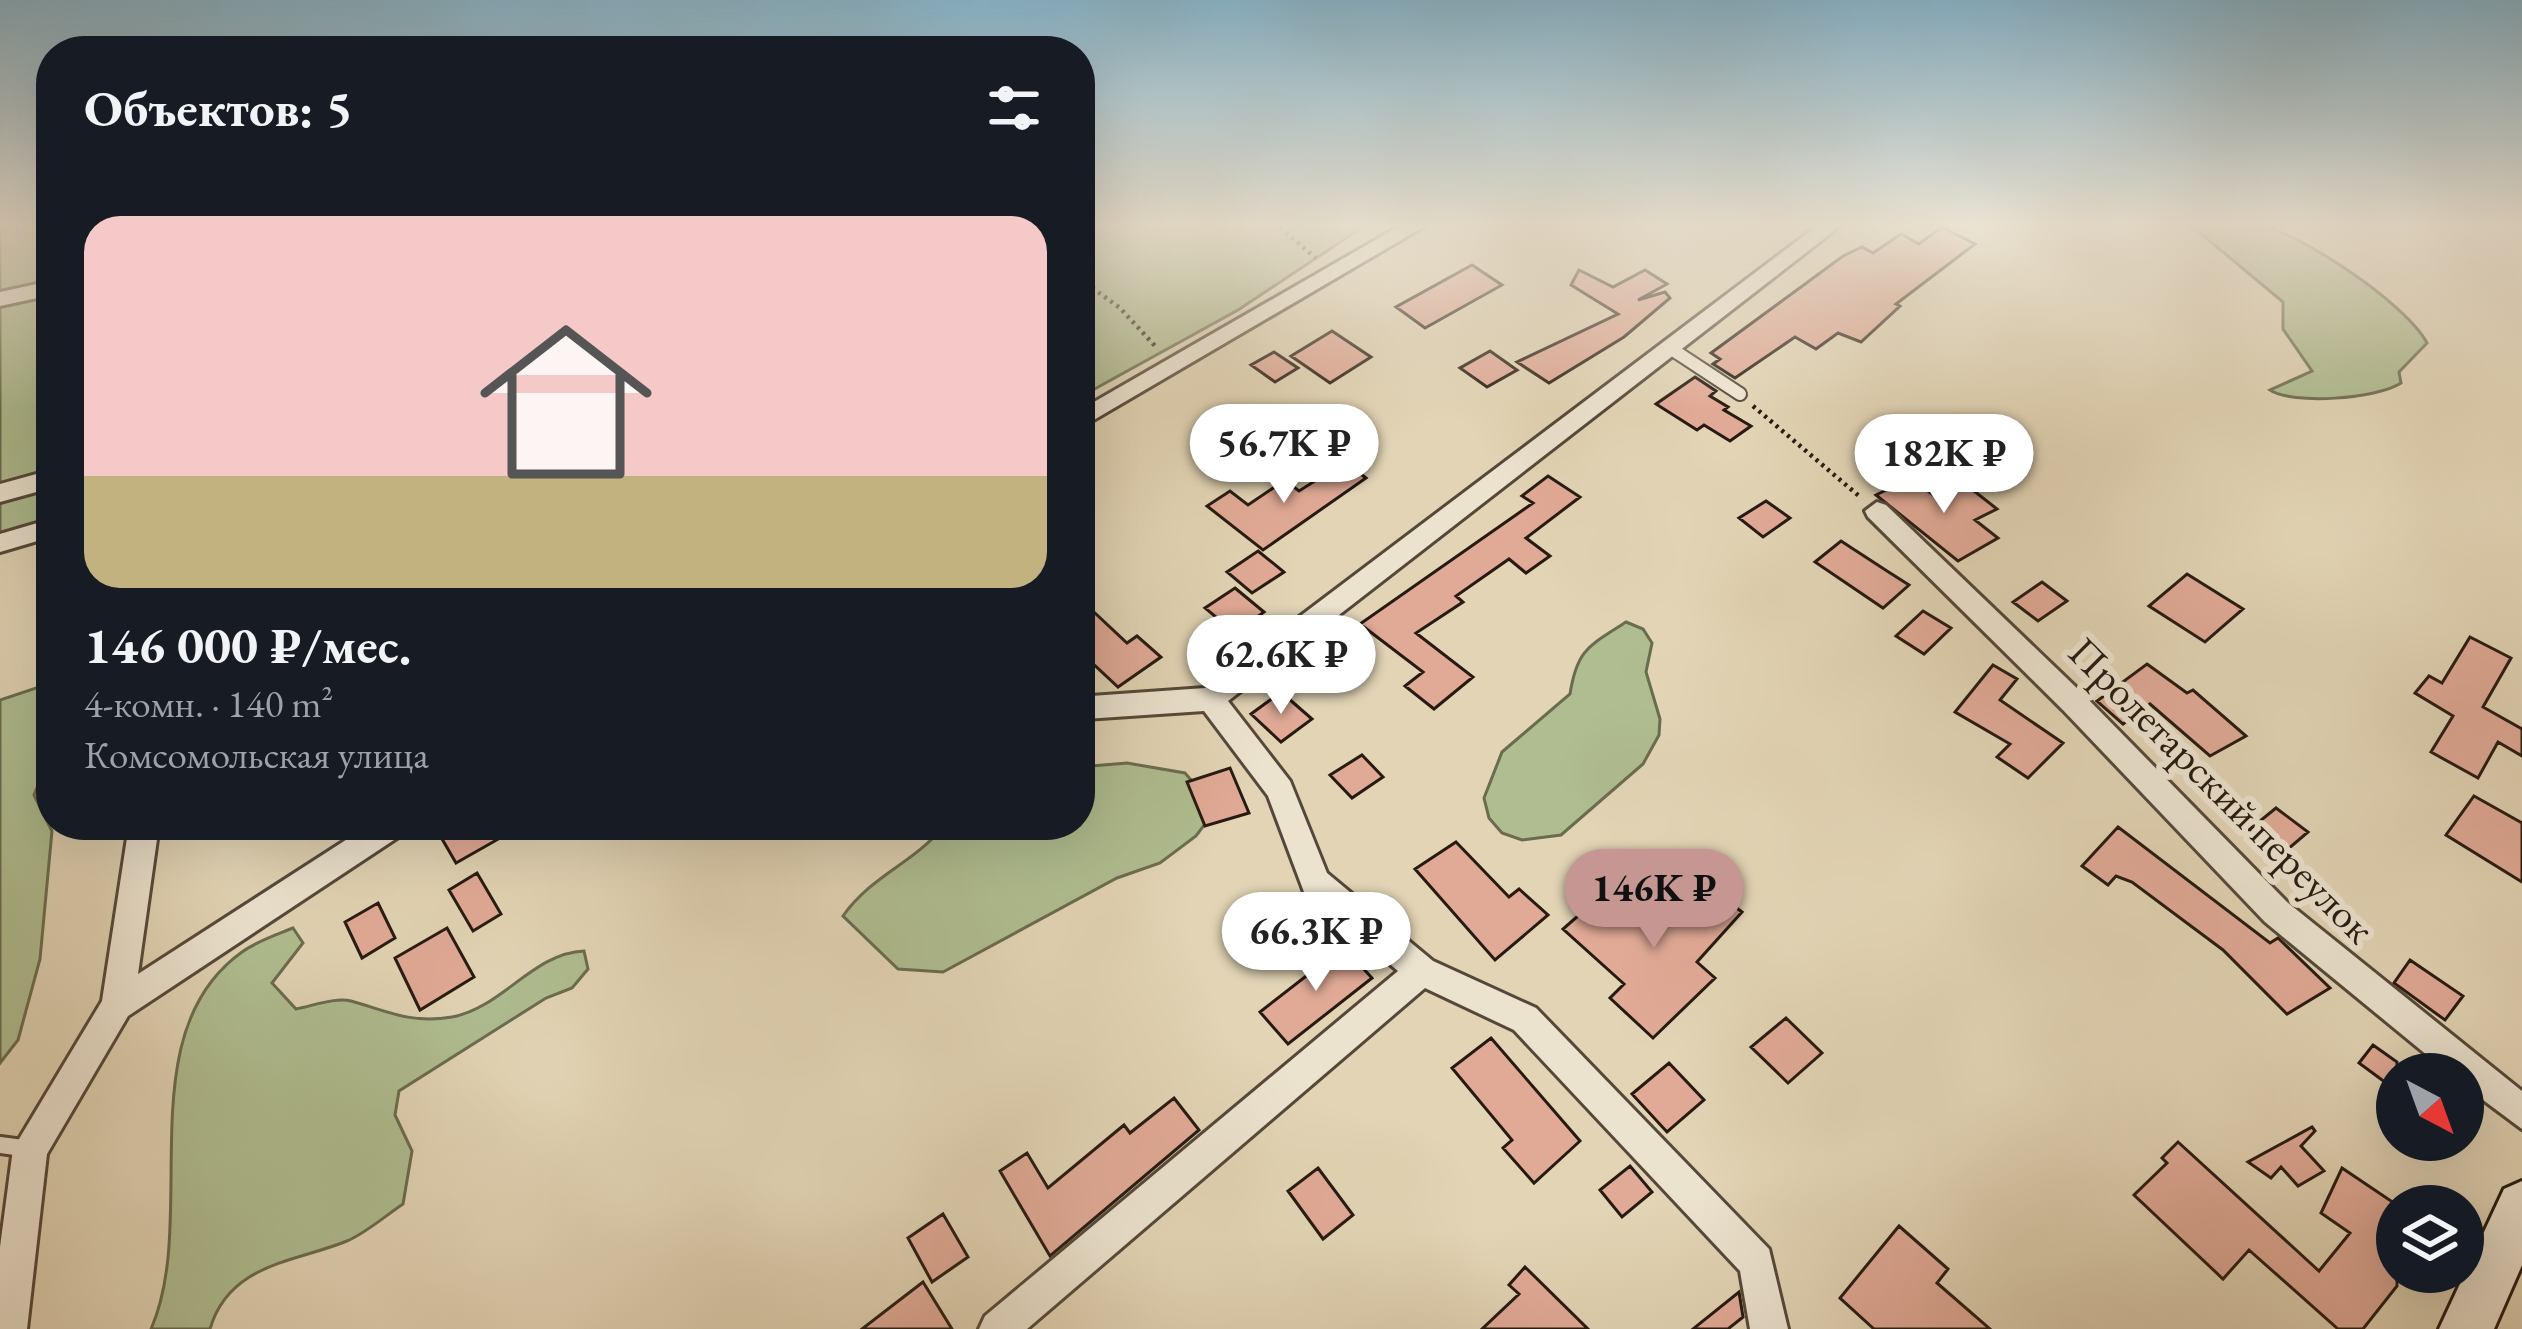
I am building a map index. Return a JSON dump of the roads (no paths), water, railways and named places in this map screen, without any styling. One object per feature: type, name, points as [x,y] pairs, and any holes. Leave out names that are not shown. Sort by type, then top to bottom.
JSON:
[{"type":"street","points":[[1095,411],[1313,285]]},
{"type":"street","points":[[1095,707],[1211,699],[1753,285]]},
{"type":"street","points":[[0,299],[36,291]]},
{"type":"street","points":[[0,493],[36,483]]},
{"type":"street","name":"Пролетарский переулок","points":[[1877,511],[2074,702],[2276,912],[2522,1112]]},
{"type":"street","points":[[0,543],[36,532]]},
{"type":"street","points":[[1211,699],[1280,790],[1315,882],[1422,971],[1525,1019],[1756,1262],[1769,1329]]},
{"type":"street","points":[[117,1005],[142,840]]},
{"type":"street","points":[[8,1329],[15,1147],[117,1005],[370,840]]},
{"type":"street","points":[[998,1329],[1422,971]]},
{"type":"street","points":[[2466,1329],[2522,1207]]},
{"type":"lane","points":[[1670,348],[1740,394]]}]
